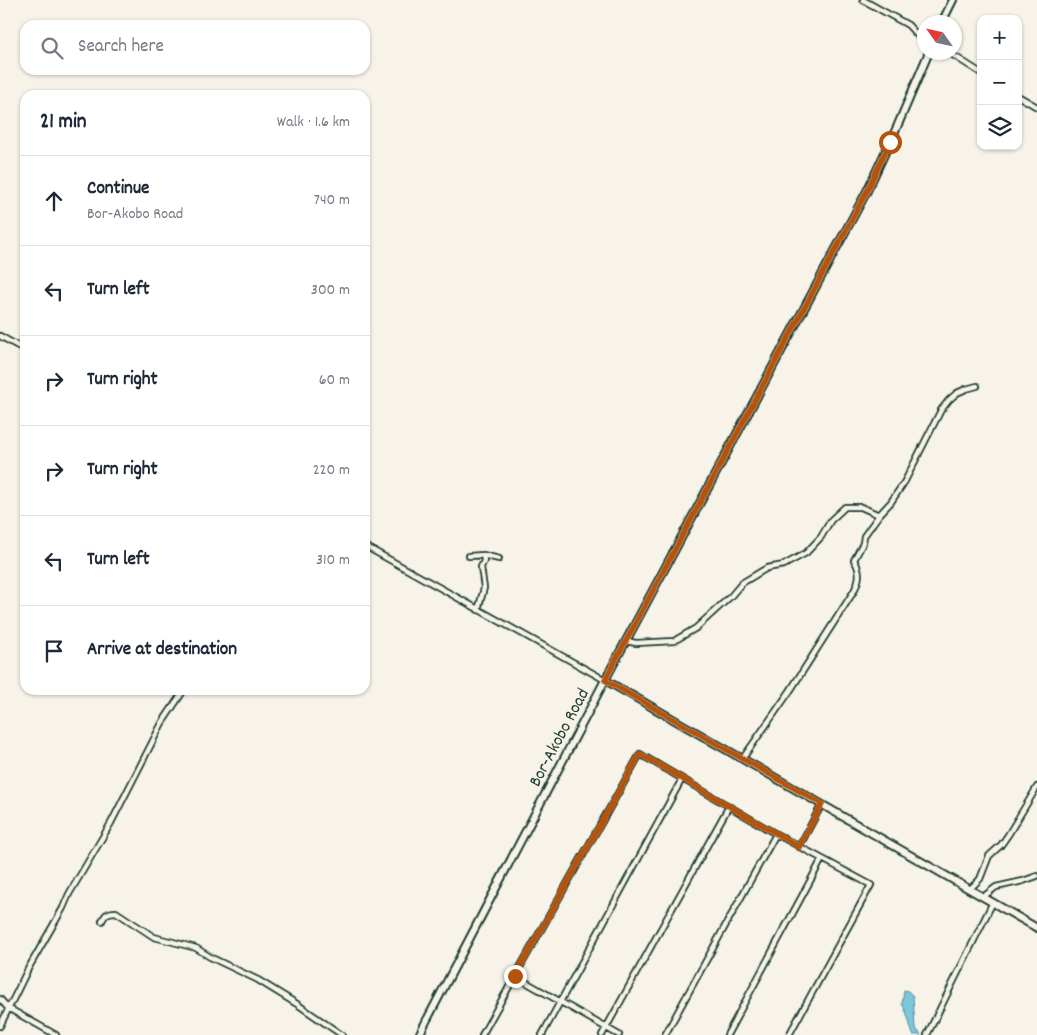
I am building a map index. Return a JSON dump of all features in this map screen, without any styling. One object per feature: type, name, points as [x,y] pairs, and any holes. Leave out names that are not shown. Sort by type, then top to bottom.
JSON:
[{"type":"street","points":[[863,0],[908,25],[917,35]]},
{"type":"street","points":[[946,15],[953,0]]},
{"type":"street","name":"Bor-Akobo Road","points":[[420,1035],[605,680],[867,191],[926,60]]},
{"type":"street","points":[[961,60],[977,70]]},
{"type":"street","points":[[1022,99],[1037,108]]},
{"type":"street","points":[[0,336],[20,347]]},
{"type":"street","points":[[743,758],[790,691],[854,591],[860,577],[854,560],[863,544],[864,536],[905,481],[941,410],[957,393],[977,386]]},
{"type":"street","points":[[626,641],[636,643],[674,641],[696,628],[731,596],[742,582],[767,568],[784,565],[806,554],[821,537],[832,520],[845,507],[860,507],[879,515]]},
{"type":"street","points":[[370,549],[743,758],[1037,928]]},
{"type":"street","points":[[469,556],[499,559]]},
{"type":"street","points":[[478,610],[484,588],[481,567],[484,561],[483,556]]},
{"type":"street","points":[[0,1026],[28,969],[111,823],[162,723],[181,695]]},
{"type":"street","points":[[482,1035],[640,754],[776,834],[871,886],[789,1035]]},
{"type":"street","points":[[542,1035],[682,779]]},
{"type":"street","points":[[970,889],[980,879],[989,856],[1001,845],[1013,828],[1037,787]]},
{"type":"street","points":[[799,847],[822,804]]},
{"type":"street","points":[[602,1035],[729,806]]},
{"type":"street","points":[[665,1035],[776,834]]},
{"type":"street","points":[[727,1035],[822,859]]},
{"type":"street","points":[[983,897],[996,887],[1037,876]]},
{"type":"street","points":[[927,1035],[993,902]]},
{"type":"street","points":[[102,921],[104,915],[109,912],[116,912],[154,937],[196,948],[210,957],[258,980],[342,1035]]},
{"type":"street","points":[[515,976],[619,1035]]},
{"type":"street","points":[[0,999],[8,1008],[56,1035]]},
{"type":"water","points":[[904,990],[913,996],[915,1027],[921,1035],[913,1035],[902,1004]]},
{"type":"route","points":[[515,976],[640,754],[799,847],[822,804],[605,680],[833,256],[890,142]]}]
